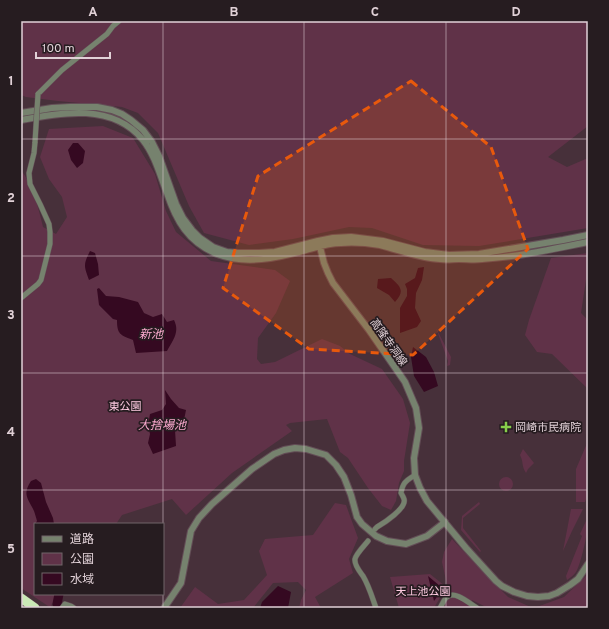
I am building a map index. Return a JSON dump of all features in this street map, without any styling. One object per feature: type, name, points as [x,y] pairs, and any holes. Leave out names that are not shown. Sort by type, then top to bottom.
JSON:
[{"type":"highway","points":[[21,598],[36,608]]},
{"type":"street","points":[[21,298],[41,280],[50,244],[49,224],[30,184],[29,173],[34,153],[38,94],[62,70],[107,34],[119,21]]},
{"type":"street","points":[[21,114],[52,108],[97,107],[112,110],[131,120],[143,130],[152,142],[159,156],[182,218],[200,238],[213,247],[227,252],[275,252],[319,244],[340,243],[370,244],[440,260],[481,260],[588,242]]},
{"type":"street","points":[[21,120],[60,113],[99,114],[115,119],[130,128],[143,140],[156,163],[176,217],[185,230],[205,248],[217,254],[244,260],[261,260],[284,256],[333,238],[351,237],[383,241],[425,252],[449,255],[479,254],[588,235]]},
{"type":"street","name":"高隆寺洞線","points":[[319,244],[324,263],[333,283],[369,330],[405,382],[416,408],[419,428],[414,458],[415,475]]},
{"type":"street","points":[[164,608],[181,583],[191,531],[199,518],[212,504],[252,469],[274,454],[284,450],[306,448],[326,455],[336,465],[344,477],[357,517],[362,524],[376,536],[387,542],[406,544],[428,536],[445,522]]},
{"type":"street","points":[[376,529],[396,514],[404,502],[401,493],[402,486],[406,481],[415,475],[427,501],[496,581],[509,590],[520,595],[538,597],[549,596],[570,586],[578,580],[588,564]]},
{"type":"street","points":[[368,541],[355,558],[355,562],[370,591],[376,608]]},
{"type":"street","points":[[440,608],[449,595],[461,597],[477,608]]},
{"type":"street","points":[[62,608],[65,604],[74,608]]},
{"type":"highlighted area","points":[[411,81],[491,147],[528,249],[413,355],[309,349],[223,288],[258,176]]},
{"type":"green space","points":[[21,21],[588,21],[588,126],[548,157],[567,167],[588,158],[588,228],[479,246],[423,245],[372,228],[349,227],[293,239],[249,245],[204,233],[189,206],[158,133],[138,113],[122,107],[58,101],[21,95]]},
{"type":"green space","name":"東公園","points":[[103,126],[133,138],[155,174],[166,211],[176,232],[211,261],[275,270],[290,281],[276,313],[258,338],[257,359],[261,364],[275,362],[322,339],[340,346],[350,354],[382,369],[403,399],[410,423],[404,461],[404,471],[399,483],[396,501],[391,510],[382,506],[348,458],[340,452],[327,419],[290,423],[286,425],[292,431],[232,473],[186,515],[172,499],[122,515],[117,523],[34,523],[34,595],[57,595],[58,608],[52,603],[51,608],[21,588],[21,170],[32,189],[43,227],[56,234],[67,217],[62,197],[49,179],[40,157],[49,129]]},
{"type":"green space","points":[[588,253],[588,278],[586,280],[581,313],[588,320],[588,389],[552,354],[537,352],[525,335],[551,258]]},
{"type":"green space","points":[[436,328],[451,357],[450,365],[447,366],[448,361]]},
{"type":"green space","points":[[588,441],[588,493],[585,502],[576,502],[576,469]]},
{"type":"green space","points":[[523,449],[534,463],[526,473],[520,455]]},
{"type":"green space","points":[[506,477],[511,479],[513,484],[511,489],[506,491],[501,489],[499,484],[501,479]]},
{"type":"green space","points":[[479,502],[480,504],[463,518],[463,528],[481,551],[480,552],[461,530],[462,516]]},
{"type":"green space","points":[[335,503],[346,505],[358,538],[349,559],[353,573],[315,597],[321,608],[299,608],[306,590],[298,582],[273,583],[253,608],[180,608],[195,587],[218,604],[244,600],[267,575],[259,551],[265,539],[313,535]]},
{"type":"green space","points":[[571,509],[583,509],[563,551]]},
{"type":"green space","points":[[586,521],[588,522],[587,533],[580,562],[576,572],[567,580],[566,576],[582,536],[580,534]]},
{"type":"green space","points":[[452,539],[508,597],[533,608],[488,608],[472,600],[471,608],[443,608],[447,585],[442,562],[444,552]]},
{"type":"green space","name":"天上池公園","points":[[430,574],[445,586],[445,589],[434,608],[399,608],[390,577]]},
{"type":"green space","points":[[588,574],[588,608],[534,608],[564,597]]},
{"type":"water","points":[[73,143],[78,143],[85,151],[83,163],[77,168],[71,160],[68,150]]},
{"type":"water","points":[[90,251],[95,253],[99,275],[89,280],[85,266],[86,259]]},
{"type":"water","points":[[424,267],[422,280],[416,293],[415,308],[421,321],[417,327],[400,333],[400,308],[407,296],[405,284],[415,278],[418,268]]},
{"type":"water","points":[[391,278],[397,284],[401,292],[395,302],[389,295],[377,288],[378,279]]},
{"type":"water","name":"新池","points":[[99,288],[106,296],[119,297],[138,302],[144,313],[153,317],[162,314],[167,322],[174,320],[176,324],[176,332],[167,351],[136,353],[133,340],[120,333],[117,320],[113,319],[99,305],[97,289]]},
{"type":"water","points":[[413,347],[426,357],[434,372],[438,386],[424,392],[414,376],[411,357]]},
{"type":"water","name":"大捨場池","points":[[165,390],[179,408],[186,410],[184,420],[175,430],[176,446],[153,454],[148,443],[150,434],[148,426],[150,414],[162,410],[166,404]]},
{"type":"water","points":[[36,479],[41,483],[54,523],[36,523],[37,521],[34,511],[26,493],[31,481]]},
{"type":"water","points":[[428,576],[440,586],[442,590],[434,601]]},
{"type":"water","points":[[278,586],[291,592],[288,608],[260,608],[262,602]]},
{"type":"waterway","points":[[57,604],[59,595]]},
{"type":"place","name":"岡崎市民病院","points":[[506,427]]}]
